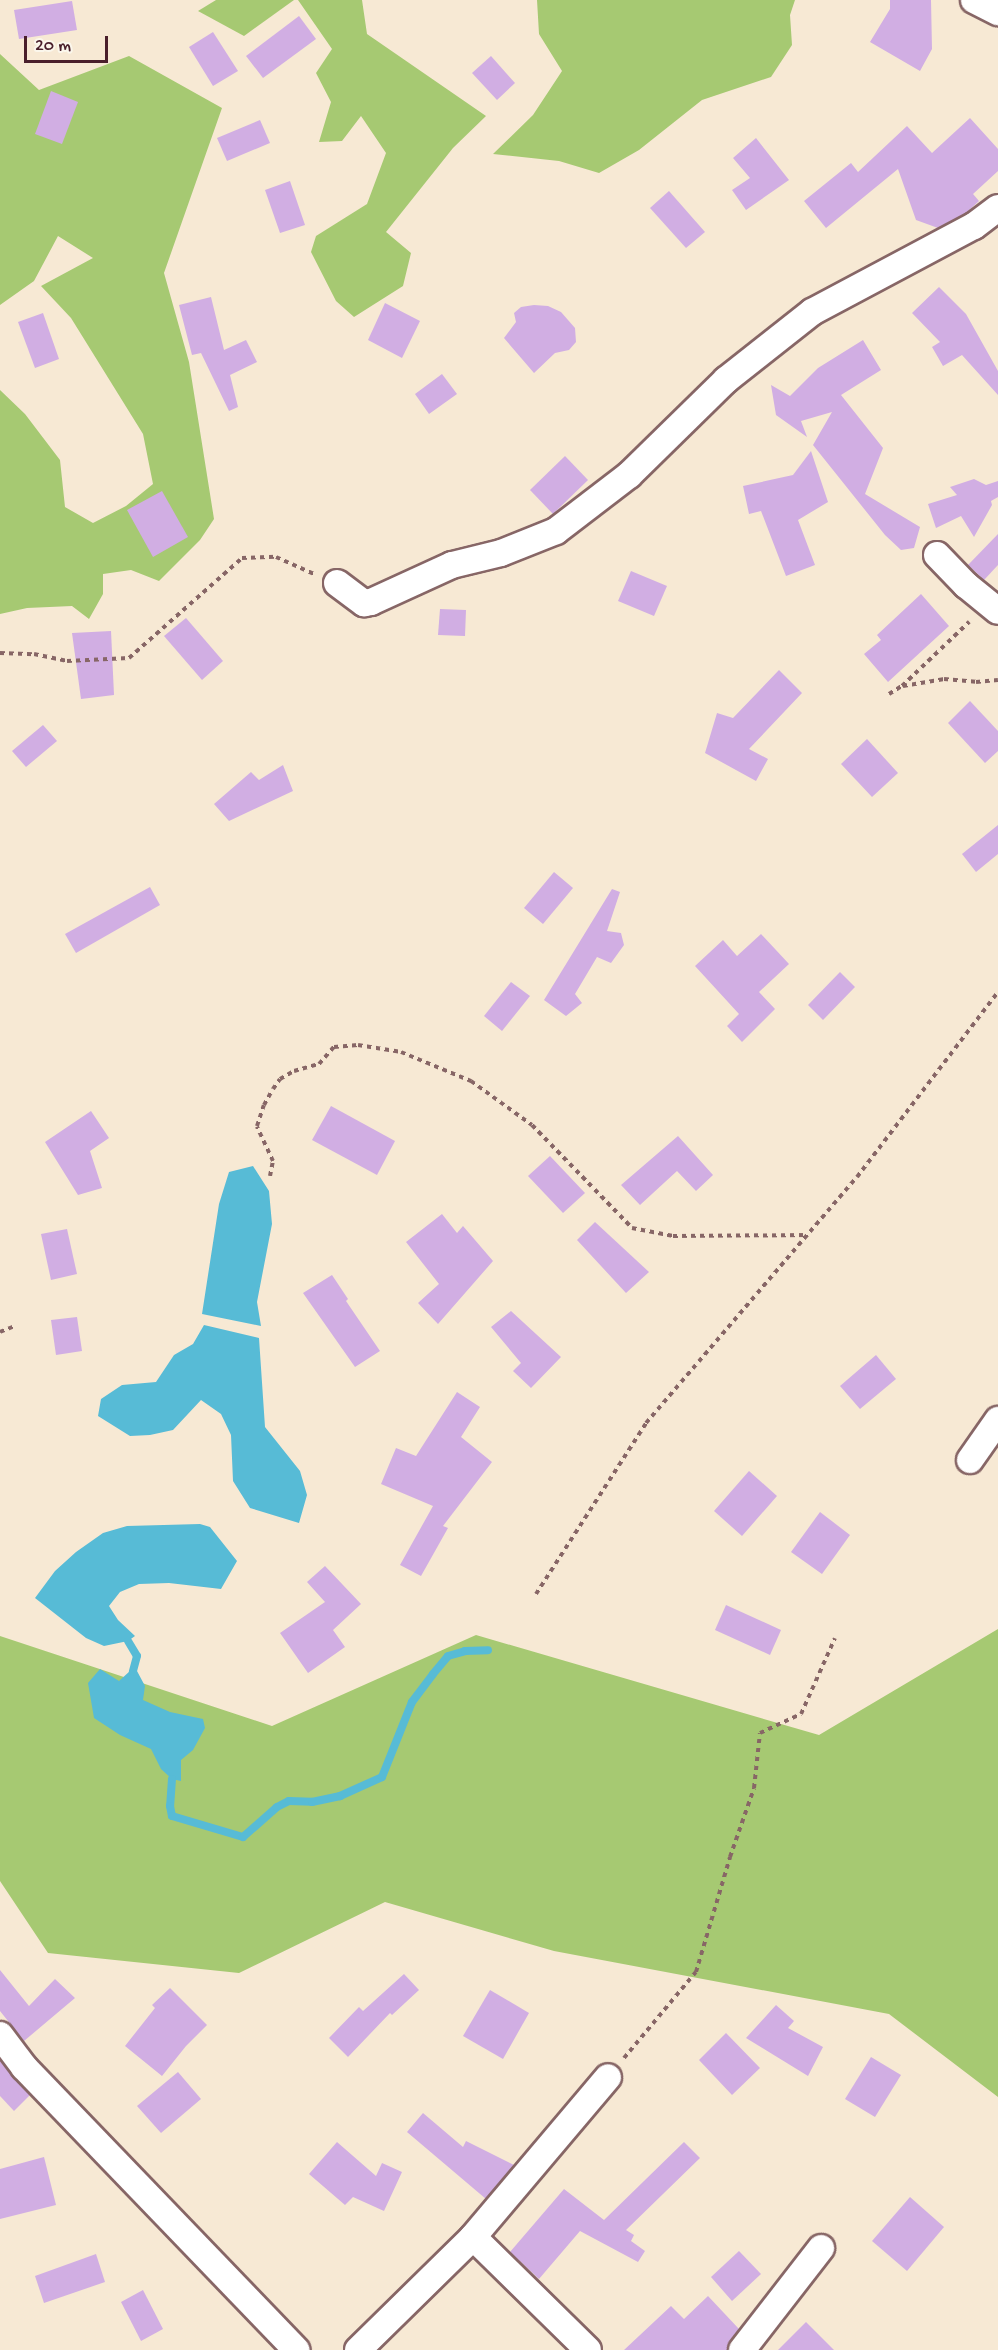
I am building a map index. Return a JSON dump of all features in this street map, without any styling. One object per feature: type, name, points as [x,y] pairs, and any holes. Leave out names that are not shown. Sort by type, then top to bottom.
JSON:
[{"type":"street","points":[[974,0],[998,12]]},
{"type":"street","points":[[337,583],[364,603],[371,602],[452,566],[501,554],[556,531],[629,475],[726,380],[812,312],[975,226],[998,208]]},
{"type":"street","points":[[938,555],[956,575],[994,608]]},
{"type":"street","points":[[970,1460],[998,1420]]},
{"type":"street","points":[[0,2035],[24,2067],[296,2350]]},
{"type":"street","points":[[358,2350],[473,2237],[608,2077]]},
{"type":"street","points":[[473,2237],[588,2350]]},
{"type":"street","points":[[742,2350],[821,2248]]},
{"type":"path","points":[[0,653],[34,654],[67,661],[129,657],[242,558],[276,557],[337,583]]},
{"type":"path","points":[[889,694],[902,686],[957,631],[994,608]]},
{"type":"path","points":[[902,686],[944,679],[976,682],[998,680]]},
{"type":"path","points":[[536,1594],[646,1423],[857,1177],[998,992]]},
{"type":"path","points":[[270,1176],[273,1161],[257,1126],[264,1105],[280,1079],[294,1071],[319,1064],[334,1047],[358,1045],[401,1052],[471,1081],[532,1125],[632,1228],[673,1236],[808,1235]]},
{"type":"path","points":[[0,1332],[15,1326]]},
{"type":"path","points":[[608,2077],[696,1972],[730,1857],[754,1788],[760,1733],[801,1714],[835,1638]]},
{"type":"green space","points":[[216,0],[294,0],[244,36],[198,11]]},
{"type":"green space","points":[[298,0],[362,0],[367,34],[486,116],[453,148],[386,232],[411,253],[403,286],[354,317],[336,301],[311,252],[316,236],[367,204],[386,153],[361,116],[342,141],[319,142],[331,102],[316,73],[332,49]]},
{"type":"green space","points":[[537,0],[795,0],[790,15],[792,45],[771,77],[702,100],[639,150],[599,173],[559,161],[493,154],[533,115],[562,71],[539,34]]},
{"type":"green space","points":[[0,54],[39,90],[129,56],[222,108],[164,273],[189,362],[214,519],[200,540],[159,581],[131,570],[103,574],[103,594],[89,619],[72,606],[27,608],[0,614],[0,390],[25,414],[60,460],[65,507],[93,523],[126,506],[153,484],[143,434],[71,318],[41,286],[93,258],[58,236],[34,281],[0,305]]},
{"type":"green space","points":[[998,1629],[998,2097],[889,2014],[554,1951],[385,1902],[239,1973],[48,1953],[0,1881],[0,1636],[272,1726],[476,1635],[819,1735]]},
{"type":"water","points":[[253,1166],[269,1191],[272,1224],[257,1302],[261,1326],[202,1314],[219,1204],[229,1172]]},
{"type":"water","points":[[204,1325],[259,1338],[265,1427],[300,1471],[307,1495],[299,1523],[250,1508],[233,1481],[231,1435],[221,1414],[201,1400],[173,1430],[150,1435],[130,1436],[98,1416],[101,1399],[122,1385],[156,1382],[174,1355],[193,1344]]},
{"type":"water","points":[[200,1524],[210,1527],[237,1561],[221,1589],[169,1583],[139,1584],[120,1592],[109,1606],[118,1620],[135,1636],[128,1641],[104,1646],[86,1638],[35,1598],[55,1571],[76,1552],[103,1533],[127,1526]]},
{"type":"water","points":[[100,1669],[119,1681],[130,1671],[137,1671],[145,1686],[143,1700],[170,1712],[203,1719],[205,1728],[193,1750],[181,1760],[181,1781],[172,1779],[161,1769],[151,1749],[120,1735],[94,1718],[88,1683]]},
{"type":"building","points":[[890,0],[931,0],[932,49],[920,71],[870,42],[890,9]]},
{"type":"building","points":[[72,1],[77,30],[19,39],[14,10]]},
{"type":"building","points":[[299,16],[316,39],[263,78],[246,56]]},
{"type":"building","points":[[213,32],[238,71],[213,86],[189,47]]},
{"type":"building","points":[[491,56],[515,83],[497,100],[472,73]]},
{"type":"building","points":[[51,91],[78,102],[62,144],[35,134]]},
{"type":"building","points":[[970,118],[998,149],[998,171],[973,194],[979,201],[966,213],[938,228],[916,220],[898,169],[826,228],[804,201],[851,163],[858,172],[907,126],[932,153]]},
{"type":"building","points":[[260,120],[270,143],[227,161],[217,138]]},
{"type":"building","points":[[756,138],[789,180],[746,210],[732,190],[750,178],[733,158]]},
{"type":"building","points":[[290,181],[305,225],[280,233],[265,190]]},
{"type":"building","points":[[669,191],[705,232],[686,248],[650,208]]},
{"type":"building","points":[[939,287],[966,314],[998,371],[998,395],[962,355],[943,366],[932,347],[940,342],[912,313]]},
{"type":"building","points":[[211,297],[224,350],[246,340],[257,362],[230,375],[238,407],[229,411],[201,353],[192,355],[179,305]]},
{"type":"building","points":[[385,303],[420,321],[402,358],[368,340]]},
{"type":"building","points":[[548,306],[561,312],[575,328],[576,342],[569,350],[555,353],[534,373],[504,338],[516,322],[514,313],[521,307]]},
{"type":"building","points":[[43,313],[59,359],[35,368],[18,322]]},
{"type":"building","points":[[863,340],[881,370],[841,395],[883,448],[865,494],[920,527],[914,548],[901,550],[885,535],[813,445],[832,412],[801,421],[807,437],[776,415],[771,385],[790,396],[818,368]]},
{"type":"building","points":[[442,374],[457,394],[429,414],[415,394]]},
{"type":"building","points":[[811,451],[828,502],[798,520],[815,565],[786,576],[761,511],[749,514],[743,486],[793,475]]},
{"type":"building","points":[[565,456],[588,480],[553,514],[530,490]]},
{"type":"building","points":[[974,479],[986,485],[998,481],[998,497],[991,501],[992,505],[974,537],[961,516],[936,528],[928,504],[957,495],[950,487]]},
{"type":"building","points":[[162,491],[188,537],[153,557],[127,510]]},
{"type":"building","points":[[998,534],[998,565],[984,580],[968,565]]},
{"type":"building","points":[[631,571],[667,586],[654,616],[618,601]]},
{"type":"building","points":[[921,594],[949,626],[888,682],[864,654],[881,640],[877,635]]},
{"type":"building","points":[[440,609],[466,610],[465,636],[438,635]]},
{"type":"building","points":[[186,618],[223,661],[202,680],[164,636]]},
{"type":"building","points":[[111,631],[114,695],[81,699],[72,633]]},
{"type":"building","points":[[779,670],[802,693],[749,749],[768,759],[756,781],[705,753],[717,713],[733,718]]},
{"type":"building","points":[[970,701],[998,731],[998,751],[985,763],[948,723]]},
{"type":"building","points":[[43,725],[57,741],[26,767],[12,751]]},
{"type":"building","points":[[867,739],[898,773],[872,797],[841,764]]},
{"type":"building","points":[[283,765],[293,791],[229,821],[214,804],[251,772],[259,780]]},
{"type":"building","points":[[998,825],[998,854],[976,872],[962,854]]},
{"type":"building","points":[[554,872],[573,888],[543,924],[524,908]]},
{"type":"building","points":[[150,887],[160,905],[76,953],[65,934]]},
{"type":"building","points":[[612,889],[620,892],[607,931],[621,933],[624,945],[611,963],[597,957],[575,994],[582,1003],[566,1016],[544,1000]]},
{"type":"building","points":[[761,934],[789,964],[759,992],[775,1009],[742,1042],[727,1026],[739,1014],[695,966],[723,940],[737,956]]},
{"type":"building","points":[[840,972],[855,987],[823,1020],[808,1005]]},
{"type":"building","points":[[511,982],[530,996],[502,1031],[484,1016]]},
{"type":"building","points":[[331,1106],[395,1141],[377,1175],[312,1140]]},
{"type":"building","points":[[91,1111],[109,1138],[90,1151],[102,1188],[78,1195],[45,1142]]},
{"type":"building","points":[[678,1136],[713,1175],[696,1191],[677,1171],[640,1205],[621,1185]]},
{"type":"building","points":[[550,1156],[585,1193],[563,1213],[528,1176]]},
{"type":"building","points":[[442,1214],[457,1233],[463,1226],[493,1261],[438,1324],[418,1303],[439,1284],[406,1242]]},
{"type":"building","points":[[595,1222],[649,1272],[626,1293],[577,1240]]},
{"type":"building","points":[[67,1229],[77,1274],[51,1280],[41,1234]]},
{"type":"building","points":[[332,1275],[348,1299],[346,1301],[380,1351],[355,1367],[303,1293]]},
{"type":"building","points":[[511,1311],[561,1357],[531,1388],[513,1371],[521,1363],[491,1327]]},
{"type":"building","points":[[77,1317],[82,1351],[56,1355],[51,1320]]},
{"type":"building","points":[[876,1355],[896,1379],[860,1409],[840,1386]]},
{"type":"building","points":[[457,1392],[480,1407],[461,1437],[492,1462],[443,1526],[448,1528],[421,1576],[400,1565],[433,1506],[381,1484],[396,1448],[416,1456]]},
{"type":"building","points":[[749,1471],[777,1496],[742,1536],[714,1511]]},
{"type":"building","points":[[820,1512],[850,1535],[822,1574],[791,1552]]},
{"type":"building","points":[[325,1566],[361,1604],[333,1630],[345,1647],[308,1673],[280,1633],[325,1602],[307,1582]]},
{"type":"building","points":[[726,1605],[781,1630],[770,1655],[715,1630]]},
{"type":"building","points":[[0,1970],[29,2006],[55,1979],[75,1998],[24,2041],[0,2011]]},
{"type":"building","points":[[404,1974],[419,1990],[392,2015],[390,2013],[348,2057],[329,2038],[359,2007],[363,2011]]},
{"type":"building","points":[[170,1988],[207,2025],[186,2046],[162,2076],[125,2046],[155,2008],[152,2005]]},
{"type":"building","points":[[490,1990],[529,2013],[503,2059],[463,2036]]},
{"type":"building","points":[[776,2005],[794,2021],[788,2028],[823,2047],[808,2076],[746,2038]]},
{"type":"building","points":[[726,2033],[760,2068],[732,2095],[699,2060]]},
{"type":"building","points":[[871,2057],[901,2075],[875,2117],[845,2099]]},
{"type":"building","points":[[0,2060],[30,2095],[14,2111],[0,2096]]},
{"type":"building","points":[[178,2072],[201,2099],[161,2133],[137,2106]]},
{"type":"building","points":[[423,2113],[463,2147],[466,2141],[514,2165],[486,2199],[407,2132]]},
{"type":"building","points":[[337,2142],[376,2176],[382,2163],[402,2172],[384,2211],[353,2197],[345,2205],[309,2174]]},
{"type":"building","points":[[684,2142],[700,2158],[626,2230],[634,2235],[631,2241],[645,2251],[638,2262],[580,2231],[539,2279],[510,2252],[564,2189],[604,2220]]},
{"type":"building","points":[[44,2157],[56,2205],[0,2219],[0,2169]]},
{"type":"building","points":[[910,2197],[944,2227],[907,2271],[872,2241]]},
{"type":"building","points":[[739,2251],[761,2274],[732,2301],[711,2277]]},
{"type":"building","points":[[96,2254],[105,2282],[44,2303],[35,2276]]},
{"type":"building","points":[[143,2290],[163,2329],[141,2341],[121,2302]]},
{"type":"building","points":[[708,2296],[739,2329],[730,2341],[727,2350],[624,2350],[671,2306],[684,2319]]},
{"type":"building","points":[[806,2322],[834,2350],[778,2350]]},
{"type":"waterway","points":[[128,1641],[137,1656],[133,1671]]},
{"type":"waterway","points":[[172,1779],[170,1806],[172,1816],[243,1837],[277,1807],[289,1801],[312,1802],[340,1796],[382,1777],[412,1702],[448,1656],[465,1651],[488,1650]]}]
